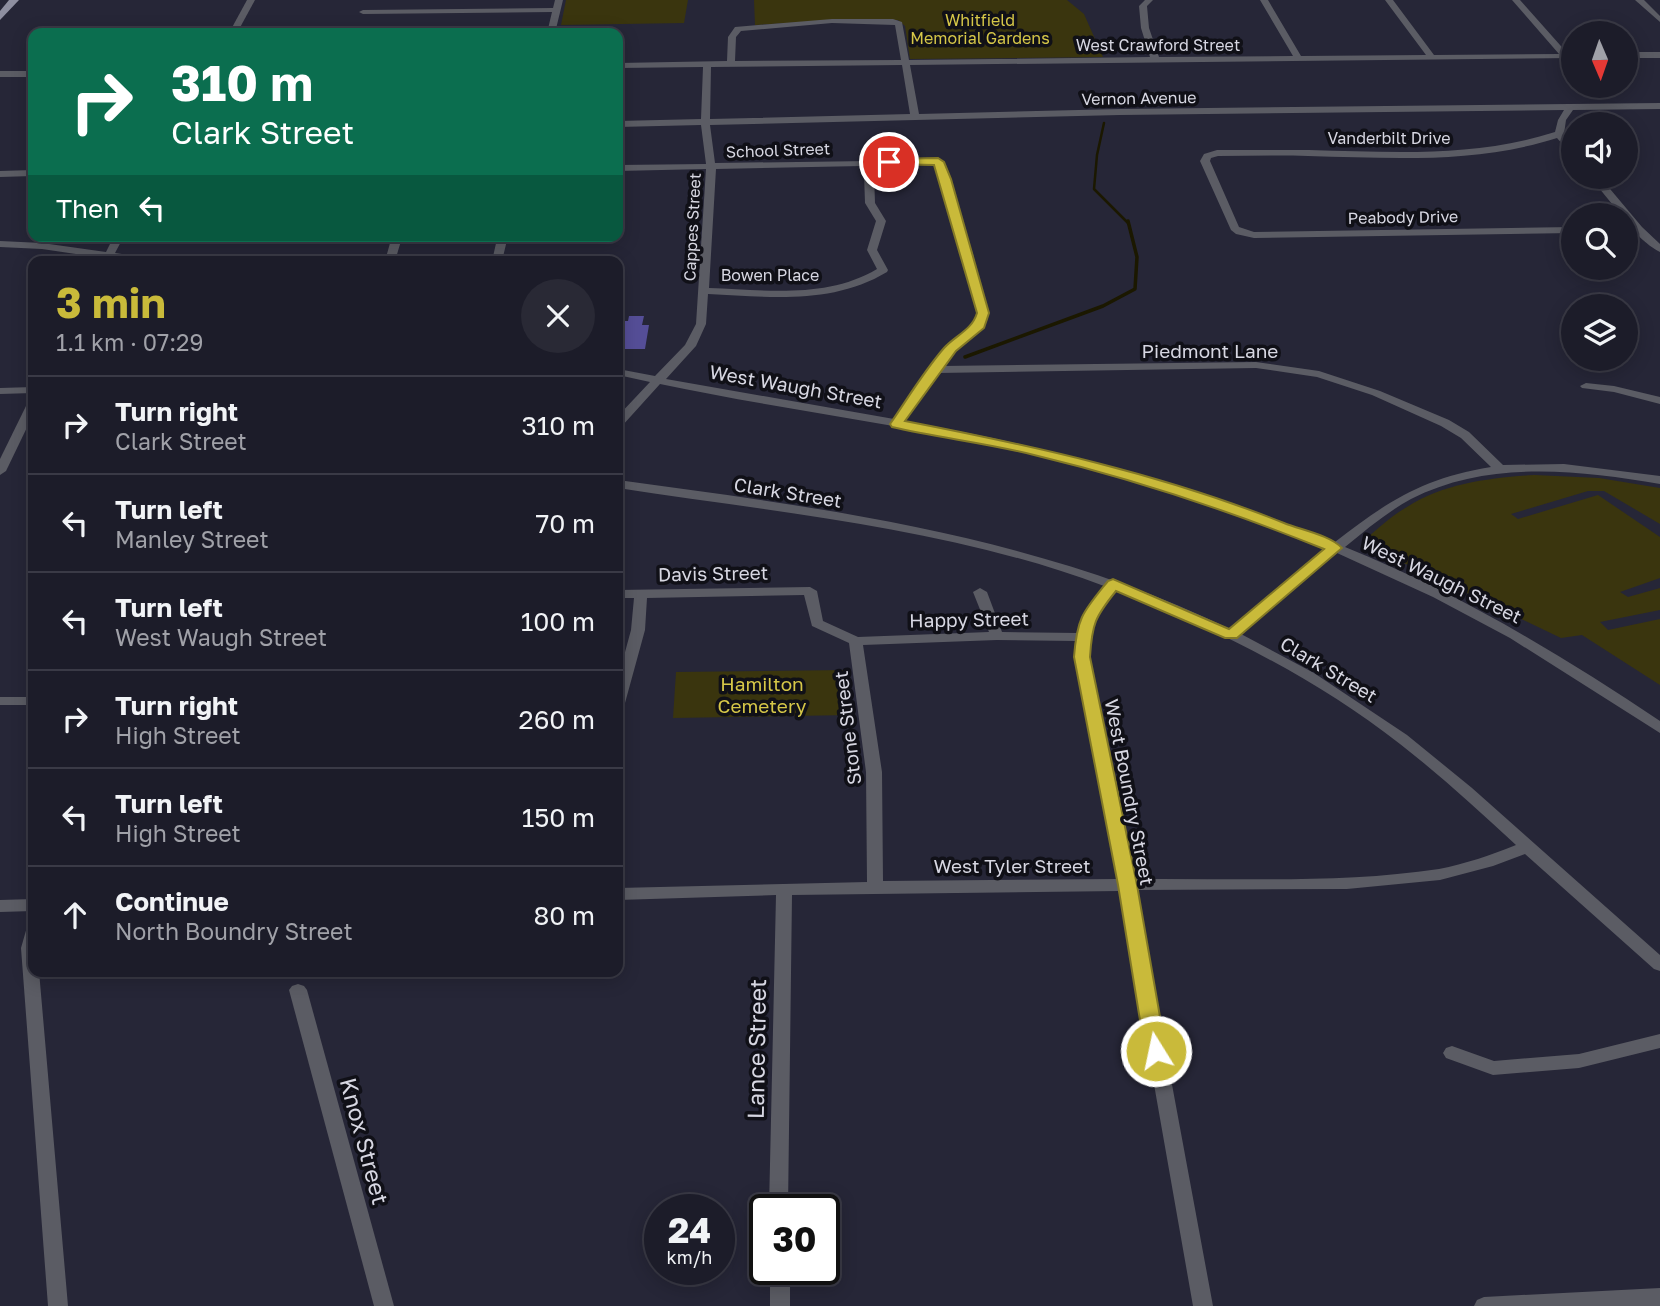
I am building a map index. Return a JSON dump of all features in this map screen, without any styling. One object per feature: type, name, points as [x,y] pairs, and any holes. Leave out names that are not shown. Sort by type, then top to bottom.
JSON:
[{"type":"main road","points":[[0,17],[14,0]]},
{"type":"street","points":[[236,28],[251,0]]},
{"type":"street","points":[[357,20],[368,0]]},
{"type":"street","points":[[552,28],[559,0]]},
{"type":"street","points":[[1149,0],[1143,6],[1143,17],[1155,59]]},
{"type":"street","points":[[1264,0],[1298,58]]},
{"type":"street","points":[[1389,0],[1432,57]]},
{"type":"street","points":[[1516,0],[1561,47]]},
{"type":"street","points":[[1639,0],[1660,20]]},
{"type":"street","points":[[363,12],[556,10]]},
{"type":"street","points":[[731,64],[732,37],[738,29],[869,20],[893,21],[899,24],[915,118]]},
{"type":"street","points":[[1638,55],[1660,55]]},
{"type":"street","name":"West Crawford Street","points":[[623,65],[1561,56]]},
{"type":"street","name":"Cappes Street","points":[[657,381],[690,346],[701,324],[711,168],[705,123],[708,64]]},
{"type":"street","points":[[0,74],[28,74]]},
{"type":"street","points":[[1561,136],[1559,134],[1562,120],[1571,106]]},
{"type":"street","name":"Vernon Avenue","points":[[623,124],[1051,113],[1660,106]]},
{"type":"street","name":"Vanderbilt Drive","points":[[1235,228],[1205,161],[1207,156],[1217,153],[1395,157],[1506,149],[1530,145],[1559,134]]},
{"type":"street","name":"School Street","points":[[623,168],[938,162],[968,254],[983,319],[979,326],[951,348],[933,370]]},
{"type":"street","name":"Bowen Place","points":[[705,290],[825,291],[854,285],[877,275],[883,270],[872,250],[881,221],[870,203],[869,173],[865,163]]},
{"type":"street","points":[[0,174],[28,173]]},
{"type":"street","points":[[1605,189],[1616,203]]},
{"type":"street","name":"Peabody Drive","points":[[1235,228],[1254,235],[1561,230]]},
{"type":"street","points":[[1638,229],[1660,249]]},
{"type":"street","points":[[0,244],[93,256]]},
{"type":"street","name":"Piedmont Lane","points":[[933,370],[1256,365],[1319,374],[1376,393],[1445,423],[1465,435],[1501,470]]},
{"type":"street","points":[[897,424],[933,370]]},
{"type":"street","name":"West Waugh Street","points":[[623,373],[1031,450],[1111,470],[1241,511],[1335,548],[1415,584],[1508,632],[1555,659],[1660,728]]},
{"type":"street","points":[[623,418],[657,381]]},
{"type":"street","points":[[1586,386],[1614,389],[1660,401]]},
{"type":"street","points":[[0,391],[28,390]]},
{"type":"street","points":[[0,471],[28,414]]},
{"type":"street","points":[[1231,635],[1388,507],[1408,495],[1449,479],[1501,470],[1585,470],[1660,480]]},
{"type":"street","name":"Clark Street","points":[[623,485],[996,549],[1113,584],[1231,635],[1316,681],[1401,737],[1462,787],[1660,965]]},
{"type":"street","name":"West Boundry Street","points":[[1113,584],[1092,611],[1082,637],[1082,657],[1127,885],[1203,1306]]},
{"type":"street","name":"Davis Street","points":[[623,594],[810,591],[817,623],[856,641]]},
{"type":"street","points":[[980,592],[997,636]]},
{"type":"street","points":[[623,682],[638,630],[641,594]]},
{"type":"street","name":"Happy Street","points":[[856,641],[997,636],[1082,637]]},
{"type":"street","name":"Stone Street","points":[[856,641],[874,772],[876,887]]},
{"type":"street","points":[[0,701],[28,701]]},
{"type":"street","name":"West Tyler Street","points":[[623,894],[876,887],[1347,883],[1402,880],[1440,874],[1488,862],[1527,846]]},
{"type":"street","name":"Lance Street","points":[[779,1194],[784,889]]},
{"type":"street","points":[[0,906],[28,905]]},
{"type":"street","points":[[31,977],[58,1306]]},
{"type":"street","name":"Knox Street","points":[[298,990],[384,1306]]},
{"type":"street","points":[[1451,1053],[1493,1068],[1579,1061],[1660,1041]]},
{"type":"street","points":[[780,1285],[780,1306]]},
{"type":"street","points":[[1484,1306],[1660,1297]]},
{"type":"green space","points":[[566,0],[688,0],[684,23],[561,25]]},
{"type":"green space","name":"Whitfield Memorial Gardens","points":[[754,0],[1067,0],[1084,14],[1103,57],[910,59],[905,26],[898,20],[855,19],[755,25]]},
{"type":"green space","points":[[1534,475],[1599,478],[1660,488],[1660,524],[1604,491],[1588,491],[1511,514],[1518,519],[1598,495],[1660,537],[1660,578],[1620,592],[1628,597],[1660,588],[1660,610],[1600,622],[1608,630],[1660,619],[1660,685],[1582,635],[1561,638],[1366,545],[1363,541],[1401,511],[1436,492],[1485,480]]},
{"type":"green space","name":"Hamilton Cemetery","points":[[849,670],[851,715],[673,718],[676,672]]},
{"type":"building","points":[[629,316],[644,316],[642,325],[649,325],[645,349],[623,349],[623,321],[628,321]]},
{"type":"waterway","points":[[1104,123],[1097,155],[1094,189],[1128,223]]},
{"type":"waterway","points":[[965,357],[1103,306],[1135,289],[1137,257],[1128,221]]},
{"type":"route","points":[[889,162],[938,162],[946,179],[983,313],[979,326],[951,348],[897,424],[1031,450],[1111,470],[1241,511],[1335,548],[1231,635],[1113,584],[1092,611],[1084,628],[1082,657],[1127,885],[1156,1051]]}]
